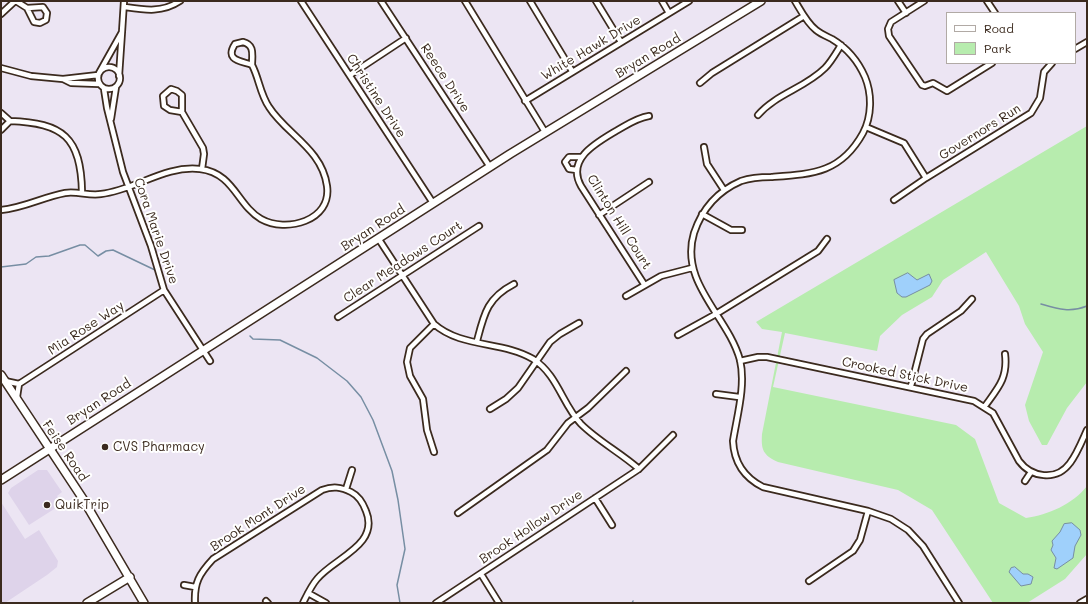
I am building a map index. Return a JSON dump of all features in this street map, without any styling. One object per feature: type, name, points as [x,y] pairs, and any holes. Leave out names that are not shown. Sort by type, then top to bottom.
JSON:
[{"type":"main road","name":"Bryan Road","points":[[1,480],[545,132],[761,1]]},
{"type":"main road","name":"Feise Road","points":[[3,378],[48,449],[83,500],[130,577],[144,603]]},
{"type":"main road","points":[[87,603],[130,577]]},
{"type":"street","points":[[1,14],[16,1],[27,8],[34,22],[42,23],[47,18],[46,11],[43,7],[27,8]]},
{"type":"street","points":[[63,79],[71,83],[99,84],[104,88],[112,89],[116,86],[119,81],[125,7],[124,1]]},
{"type":"street","points":[[125,7],[154,10],[172,6],[180,1]]},
{"type":"street","name":"Christine Drive","points":[[301,1],[433,203]]},
{"type":"street","name":"Reece Drive","points":[[381,1],[490,167]]},
{"type":"street","points":[[465,1],[545,132]]},
{"type":"street","points":[[530,1],[572,71]]},
{"type":"street","points":[[596,1],[621,42]]},
{"type":"street","points":[[662,1],[669,13]]},
{"type":"street","name":"White Hawk Drive","points":[[525,101],[688,1]]},
{"type":"street","points":[[795,1],[804,16],[816,31],[841,45],[856,60],[866,78],[870,107],[866,127],[854,149],[829,168],[807,175],[748,179],[724,190],[712,200],[702,214],[692,244],[692,268],[701,288],[732,340],[740,361],[742,378],[733,441],[734,451],[737,462],[747,478],[763,487],[868,511],[891,519],[911,533],[923,546],[959,603]]},
{"type":"street","points":[[898,1],[906,13]]},
{"type":"street","points":[[924,1],[889,25],[888,33],[922,85],[924,86],[933,83],[948,91],[990,64]]},
{"type":"street","points":[[988,1],[994,12]]},
{"type":"street","points":[[700,83],[712,73],[804,16]]},
{"type":"street","points":[[99,84],[98,74],[122,32]]},
{"type":"street","points":[[350,75],[406,38]]},
{"type":"street","points":[[1,210],[19,208],[56,195],[82,192],[101,194],[129,186],[169,171],[186,168],[202,169],[220,177],[229,183],[253,213],[269,223],[283,226],[297,224],[316,214],[324,205],[328,187],[320,167],[307,147],[279,121],[268,106],[252,65],[252,51],[250,46],[243,42],[235,44],[232,53],[235,60],[252,65]]},
{"type":"street","points":[[1076,48],[1087,42]]},
{"type":"street","points":[[758,115],[767,105],[814,77],[825,68],[841,45]]},
{"type":"street","name":"Governors Run","points":[[894,200],[926,178],[1031,113],[1040,98],[1044,72],[1051,64]]},
{"type":"street","points":[[1,68],[31,76],[63,79],[98,74],[103,69],[110,67],[116,70],[119,76]]},
{"type":"street","name":"Cora Marie Drive","points":[[111,121],[114,91],[116,86]]},
{"type":"street","name":"Cora Marie Drive","points":[[104,88],[116,147],[164,290],[210,361]]},
{"type":"street","points":[[182,112],[170,110],[164,106],[163,96],[168,90],[174,90],[182,95],[182,112],[203,148],[202,169]]},
{"type":"street","points":[[1,113],[10,121],[42,125],[66,135],[76,150],[82,181],[82,192]]},
{"type":"street","name":"Clinton Hill Court","points":[[644,284],[579,183],[577,170],[581,157],[589,147],[639,118],[649,116]]},
{"type":"street","points":[[1,130],[10,121]]},
{"type":"street","points":[[866,127],[904,143],[926,178]]},
{"type":"street","points":[[704,147],[707,164],[724,190]]},
{"type":"street","name":"Clinton Hill Court","points":[[577,170],[569,169],[565,162],[569,157],[581,157]]},
{"type":"street","points":[[599,215],[649,182]]},
{"type":"street","points":[[702,214],[731,230],[742,230]]},
{"type":"street","name":"Clear Meadows Court","points":[[338,317],[479,226]]},
{"type":"street","points":[[378,238],[434,324],[448,334],[526,355],[536,361],[553,377],[576,417],[586,429],[639,469]]},
{"type":"street","points":[[678,335],[716,314],[818,250],[827,239]]},
{"type":"street","points":[[626,296],[644,284],[661,276],[692,268]]},
{"type":"street","points":[[477,342],[488,306],[496,296],[514,284]]},
{"type":"street","name":"Mia Rose Way","points":[[19,384],[164,290]]},
{"type":"street","points":[[911,386],[923,339],[927,334],[961,311],[972,300]]},
{"type":"street","points":[[490,409],[512,394],[550,342],[560,334],[579,323]]},
{"type":"street","points":[[434,324],[412,345],[407,362],[410,376],[423,399],[427,430],[434,452]]},
{"type":"street","points":[[1005,354],[1007,367],[1004,379],[985,406],[993,413],[1019,461],[1030,472],[1037,475],[1049,476],[1060,471],[1069,464],[1087,430]]},
{"type":"street","name":"Crooked Stick Drive","points":[[740,361],[758,357],[767,357],[911,386],[974,401],[985,406]]},
{"type":"street","points":[[458,513],[547,450],[568,424],[626,371]]},
{"type":"street","points":[[3,378],[19,384],[17,400]]},
{"type":"street","points":[[716,394],[739,397]]},
{"type":"street","name":"Brook Hollow Drive","points":[[436,603],[639,469],[673,435]]},
{"type":"street","points":[[303,603],[308,593],[322,574],[357,548],[368,530],[369,522],[362,502],[354,493],[346,489],[352,470]]},
{"type":"street","points":[[1025,481],[1030,472]]},
{"type":"street","name":"Brook Mont Drive","points":[[195,603],[195,587],[203,570],[213,559],[322,490],[338,487],[346,489]]},
{"type":"street","points":[[595,498],[612,525]]},
{"type":"street","points":[[809,581],[853,551],[860,540],[868,511]]},
{"type":"street","points":[[481,574],[499,603]]},
{"type":"street","points":[[184,585],[195,587]]},
{"type":"street","points":[[308,593],[326,603]]},
{"type":"street","points":[[1080,603],[1087,599]]},
{"type":"shaded area","points":[[38,470],[47,470],[62,492],[57,496],[62,504],[29,525],[8,493],[11,488]]},
{"type":"shaded area","points":[[1,502],[25,539],[39,530],[58,561],[57,567],[47,575],[5,603],[1,603]]},
{"type":"green space","points":[[1087,126],[1087,382],[1067,408],[1047,445],[1042,445],[1029,421],[1025,405],[1043,352],[1025,324],[1019,306],[986,252],[943,280],[932,297],[902,315],[880,336],[877,351],[785,333],[773,387],[956,425],[975,439],[999,503],[1026,518],[1034,517],[1060,508],[1075,498],[1087,486],[1087,554],[1065,579],[1027,603],[993,603],[932,510],[898,490],[778,462],[766,454],[762,444],[762,434],[782,332],[762,329],[756,322]]},
{"type":"water","points":[[908,273],[917,280],[929,274],[932,281],[930,285],[906,297],[902,297],[897,293],[894,280]]},
{"type":"water","points":[[1072,523],[1080,530],[1081,535],[1075,546],[1073,558],[1057,569],[1054,568],[1056,558],[1051,550],[1053,545],[1052,541],[1060,532],[1064,524]]},
{"type":"water","points":[[1015,567],[1023,574],[1028,574],[1033,577],[1031,584],[1021,586],[1009,572],[1011,568]]},
{"type":"waterway","points":[[1,267],[26,264],[36,257],[49,256],[80,245],[85,245],[98,256],[106,251],[113,250],[155,270]]},
{"type":"waterway","points":[[1041,304],[1069,310],[1087,306]]},
{"type":"waterway","points":[[250,336],[253,339],[280,340],[317,358],[347,381],[361,397],[373,420],[392,471],[398,500],[405,549],[397,585],[400,603]]},
{"type":"place","name":"CVS Pharmacy","points":[[105,447]]},
{"type":"place","name":"QuikTrip","points":[[47,505]]}]
